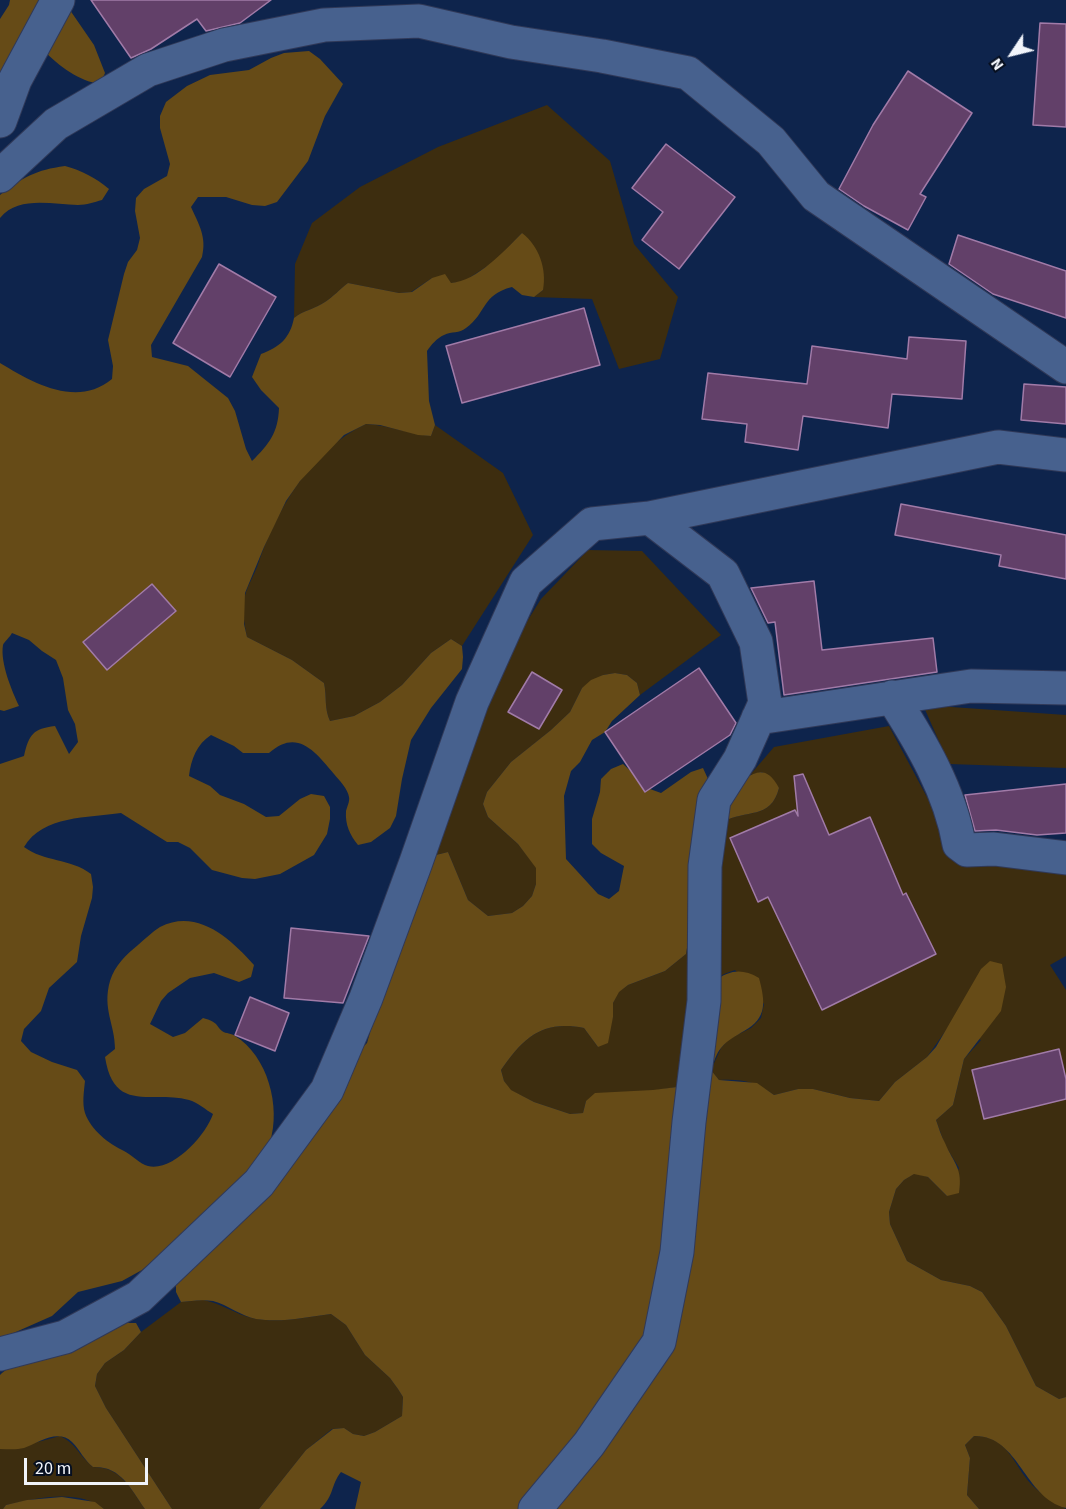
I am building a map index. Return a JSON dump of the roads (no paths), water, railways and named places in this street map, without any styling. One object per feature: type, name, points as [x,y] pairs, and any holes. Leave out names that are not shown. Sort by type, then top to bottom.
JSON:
[{"type":"street","points":[[0,121],[15,80],[58,0]]},
{"type":"street","points":[[419,21],[445,0]]},
{"type":"street","points":[[0,176],[56,124],[148,70],[224,45],[324,25],[419,21],[511,42],[602,56],[688,73],[771,141],[816,196],[1066,367]]},
{"type":"street","points":[[0,1354],[65,1337],[139,1298],[259,1183],[327,1090],[366,998],[472,702],[526,582],[592,524],[650,518],[998,447],[1066,454]]},
{"type":"street","points":[[535,1509],[588,1444],[659,1341],[677,1252],[689,1122],[704,1001],[705,866],[714,800],[740,759],[765,703],[756,642],[723,574],[650,518]]},
{"type":"street","points":[[758,718],[971,686],[1066,687]]},
{"type":"street","points":[[892,697],[913,730],[933,769],[955,819],[959,844],[967,850],[994,849],[1066,858]]}]
